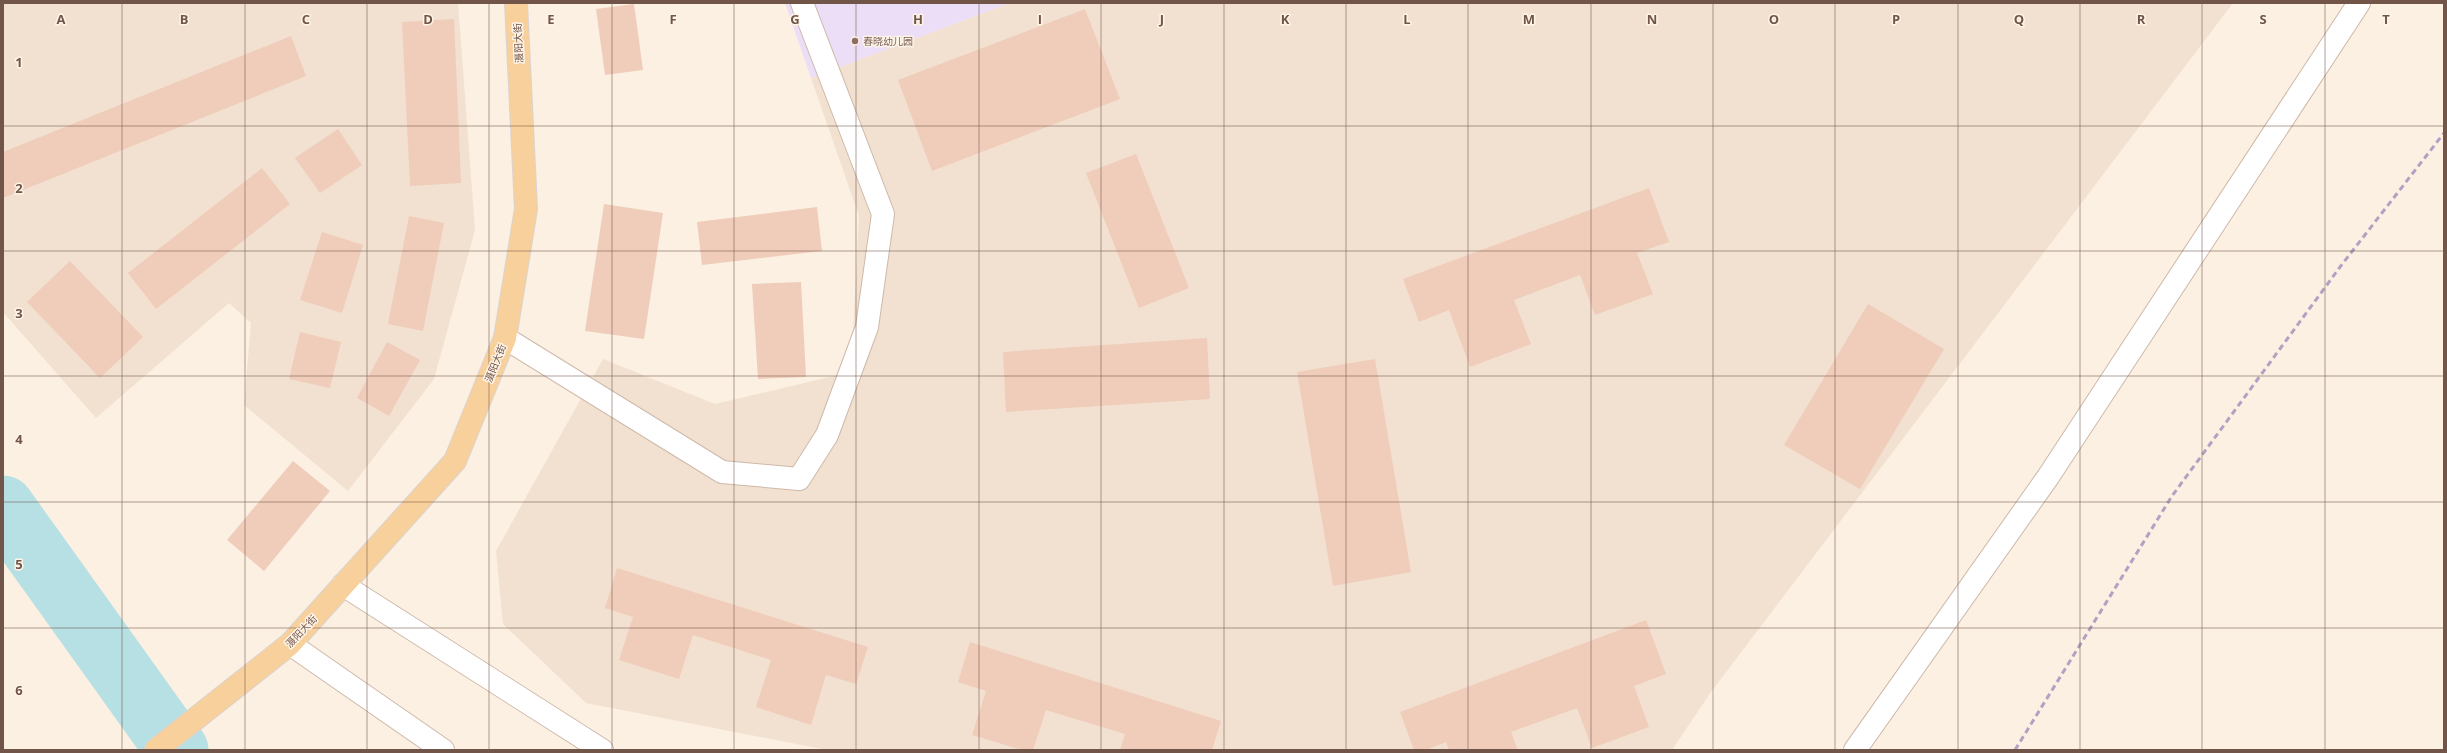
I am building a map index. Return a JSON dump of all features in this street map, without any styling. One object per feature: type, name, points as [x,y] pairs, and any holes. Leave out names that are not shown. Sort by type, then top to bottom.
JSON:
[{"type":"main road","name":"滠阳大街","points":[[156,750],[286,648],[455,461],[504,338],[526,209],[516,3]]},
{"type":"street","points":[[504,338],[722,472],[799,479],[827,435],[867,326],[883,214],[802,3]]},
{"type":"street","points":[[1855,750],[2048,477],[2359,3]]},
{"type":"street","points":[[343,585],[602,750]]},
{"type":"street","points":[[286,648],[443,750]]},
{"type":"shaded area","points":[[3,3],[458,3],[475,230],[434,379],[348,491],[244,405],[251,323],[229,303],[96,418],[3,312]]},
{"type":"shaded area","name":"春晓幼儿园","points":[[785,3],[1010,3],[811,78]]},
{"type":"shaded area","points":[[1010,3],[2233,3],[1711,692],[1672,750],[827,750],[586,703],[503,624],[496,551],[603,359],[715,404],[851,372],[859,216],[811,78]]},
{"type":"building","points":[[634,4],[643,70],[605,75],[596,9]]},
{"type":"building","points":[[1085,9],[1120,99],[932,171],[898,80]]},
{"type":"building","points":[[454,19],[461,183],[410,186],[402,22]]},
{"type":"building","points":[[291,36],[306,76],[3,198],[3,152]]},
{"type":"building","points":[[338,129],[362,165],[320,193],[295,158]]},
{"type":"building","points":[[1136,154],[1189,288],[1139,308],[1086,173]]},
{"type":"building","points":[[262,168],[290,204],[156,309],[128,273]]},
{"type":"building","points":[[1649,188],[1669,242],[1637,253],[1653,294],[1595,315],[1580,275],[1514,300],[1531,344],[1470,367],[1449,310],[1419,322],[1403,279]]},
{"type":"building","points":[[604,204],[663,213],[644,339],[585,331]]},
{"type":"building","points":[[817,207],[822,251],[702,265],[697,222]]},
{"type":"building","points":[[409,216],[444,223],[423,331],[388,324]]},
{"type":"building","points":[[322,232],[363,245],[342,313],[300,300]]},
{"type":"building","points":[[70,261],[143,337],[100,378],[27,302]]},
{"type":"building","points":[[801,282],[806,377],[758,379],[752,284]]},
{"type":"building","points":[[1868,304],[1944,349],[1860,489],[1784,445]]},
{"type":"building","points":[[300,332],[341,342],[330,388],[289,379]]},
{"type":"building","points":[[1207,338],[1210,399],[1006,412],[1003,352]]},
{"type":"building","points":[[387,342],[420,360],[389,416],[357,398]]},
{"type":"building","points":[[1375,359],[1411,572],[1333,586],[1297,372]]},
{"type":"building","points":[[293,461],[330,491],[264,571],[227,540]]},
{"type":"building","points":[[617,568],[868,647],[856,684],[826,675],[811,725],[756,707],[771,660],[693,635],[679,679],[619,660],[633,617],[605,608]]},
{"type":"building","points":[[1646,620],[1666,674],[1634,686],[1649,727],[1592,748],[1577,708],[1511,732],[1518,750],[1449,750],[1446,742],[1426,750],[1414,750],[1400,712]]},
{"type":"building","points":[[970,642],[1221,721],[1212,750],[1120,750],[1125,734],[1046,710],[1033,750],[1022,750],[972,735],[986,691],[958,682]]},
{"type":"waterway","points":[[3,507],[177,750]]},
{"type":"railway","points":[[2015,750],[2172,496],[2340,267],[2444,133]]},
{"type":"place","name":"春晓幼儿园","points":[[855,41]]}]
